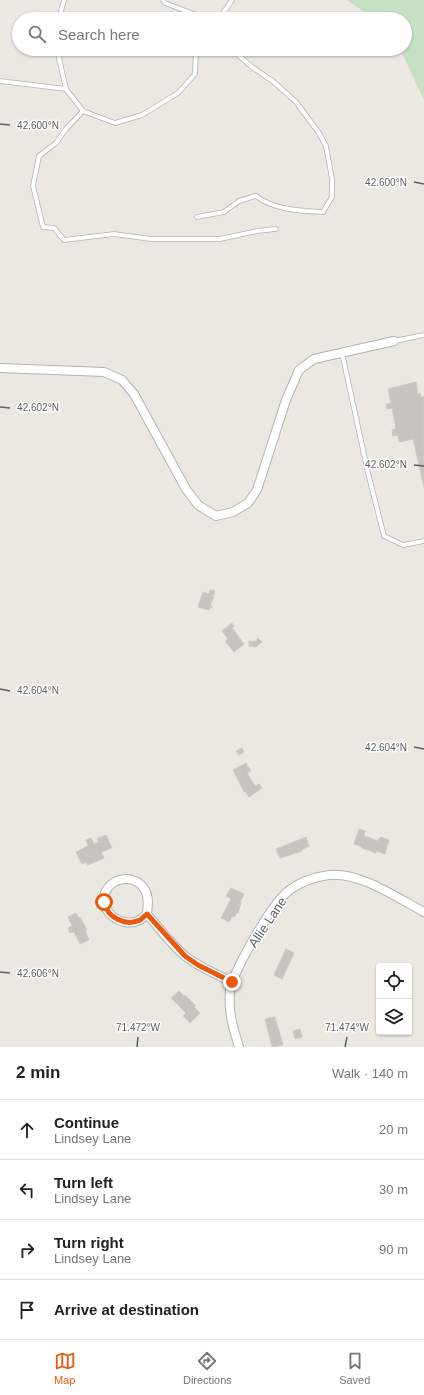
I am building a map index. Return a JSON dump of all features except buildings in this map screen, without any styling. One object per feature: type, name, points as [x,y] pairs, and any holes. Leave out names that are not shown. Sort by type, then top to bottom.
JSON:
[{"type":"street","points":[[0,368],[104,372],[122,380],[134,394],[186,489],[198,505],[216,516],[233,512],[248,503],[257,490],[286,400],[299,370],[314,359],[394,341]]},
{"type":"street","name":"Allie Lane","points":[[239,1047],[233,1028],[229,1006],[232,982],[260,927],[285,894],[299,884],[317,877],[330,875],[348,876],[377,886],[424,912]]},
{"type":"street","points":[[120,879],[131,879],[140,883],[146,890],[149,903],[147,914],[140,920],[132,922],[118,920],[105,908],[105,893],[111,884],[120,879]]},
{"type":"street","points":[[147,914],[185,956],[198,965],[232,982]]},
{"type":"lane","points":[[61,12],[64,0]]},
{"type":"lane","points":[[163,0],[165,3],[186,12]]},
{"type":"lane","points":[[223,12],[232,0]]},
{"type":"lane","points":[[59,56],[66,89],[83,111],[115,123],[142,115],[178,93],[195,74],[196,56]]},
{"type":"lane","points":[[197,217],[224,212],[239,201],[256,196],[263,202],[296,211],[323,212],[332,197],[332,179],[326,146],[319,133],[296,102],[274,82],[239,56]]},
{"type":"lane","points":[[0,81],[66,89]]},
{"type":"lane","points":[[83,111],[66,129],[56,143],[38,156],[33,186],[43,227],[54,228],[64,240],[114,234],[151,239],[220,239],[257,231],[276,229]]},
{"type":"lane","points":[[394,341],[424,335]]},
{"type":"lane","points":[[342,353],[368,473],[384,536],[403,545],[424,541]]},
{"type":"green space","points":[[347,0],[424,0],[424,100],[403,56],[412,56],[412,12],[364,12]]},
{"type":"route","points":[[104,902],[105,908],[112,916],[124,922],[140,920],[147,914],[185,956],[198,965],[232,982]]}]
